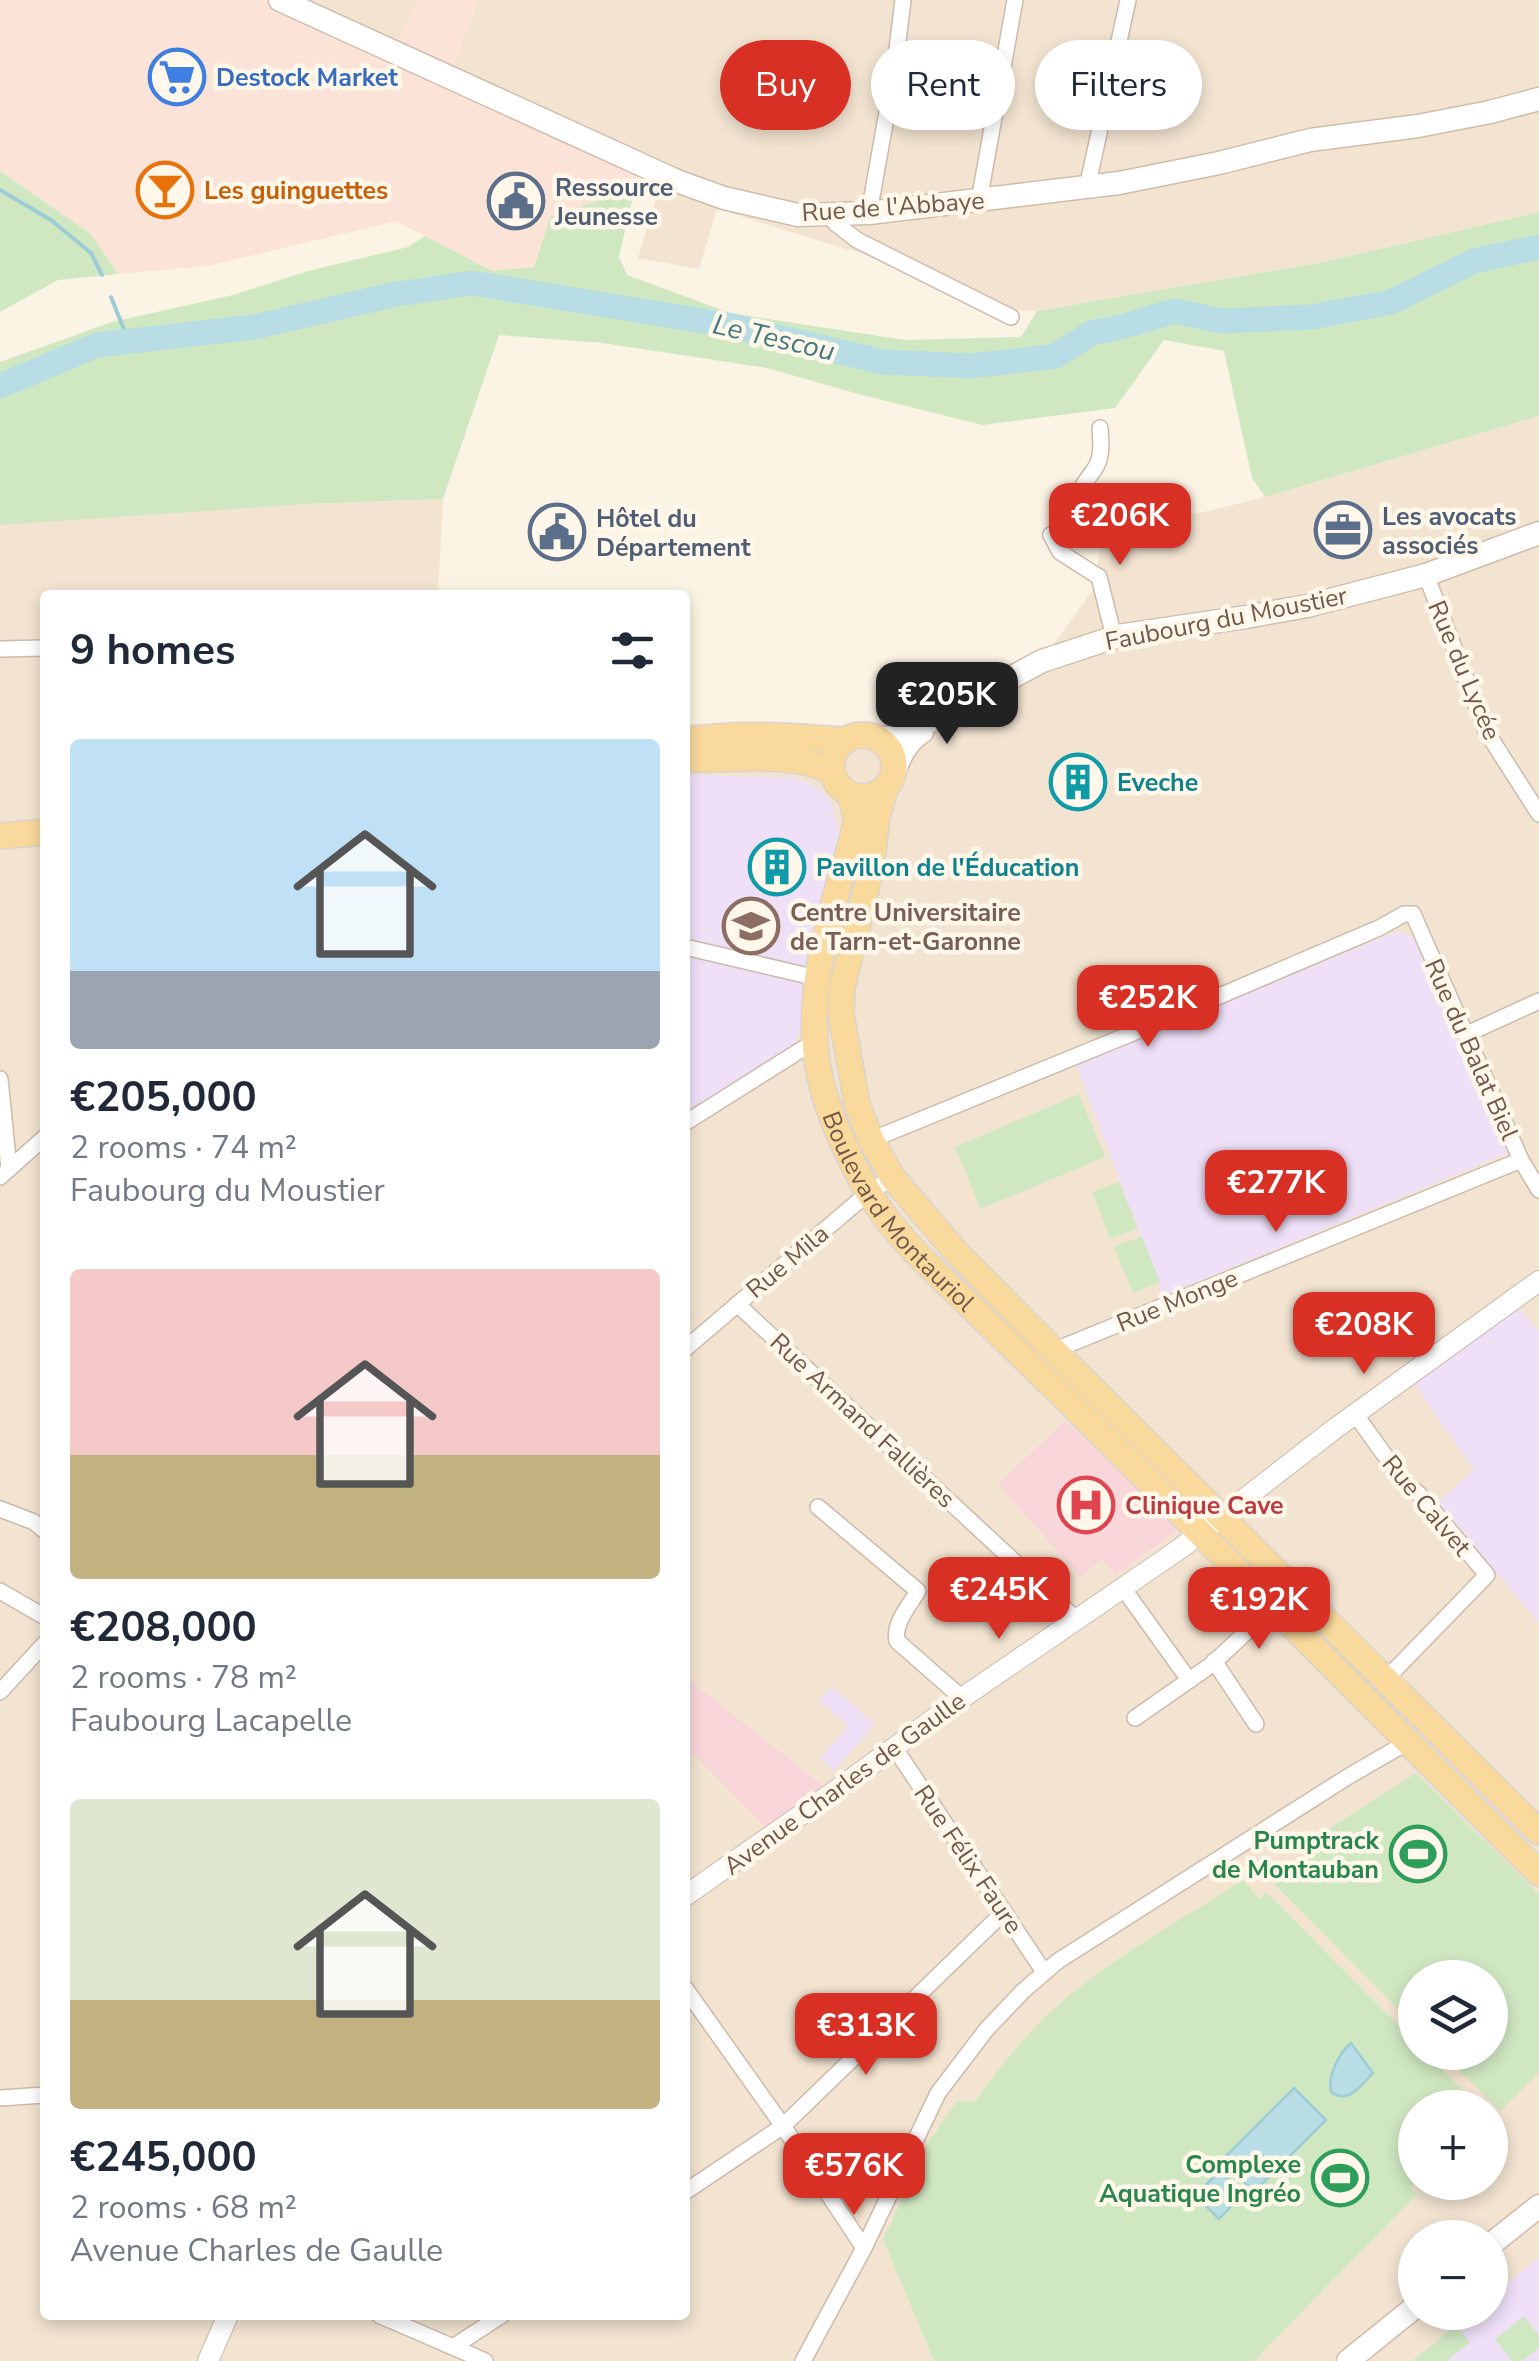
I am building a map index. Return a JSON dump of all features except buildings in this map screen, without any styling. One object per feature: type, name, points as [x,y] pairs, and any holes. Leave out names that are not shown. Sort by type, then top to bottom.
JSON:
[{"type":"main road","name":"Rue de l'Abbaye","points":[[280,0],[677,181],[761,208],[798,215],[868,212],[1087,188],[1220,163],[1310,140],[1418,126],[1539,99]]},
{"type":"main road","name":"Faubourg du Moustier","points":[[878,739],[903,736],[1042,661],[1114,637],[1307,606],[1426,575],[1539,532]]},
{"type":"main road","name":"Faubourg du Moustier","points":[[889,782],[912,738],[975,698]]},
{"type":"main road","points":[[690,739],[716,735],[846,740],[862,735],[878,739],[893,758],[889,782],[875,796],[851,796],[835,782],[834,754],[846,740]]},
{"type":"main road","points":[[690,759],[805,760],[832,772]]},
{"type":"main road","name":"Boulevard Montauriol","points":[[889,782],[848,960],[840,1014],[856,1104],[892,1178],[956,1252],[1539,1832]]},
{"type":"main road","name":"Boulevard Montauriol","points":[[851,796],[856,818],[854,833],[832,906],[813,1013],[820,1078],[832,1115],[868,1193],[929,1266],[1539,1873]]},
{"type":"main road","points":[[0,836],[40,832]]},
{"type":"main road","points":[[1508,2231],[1539,2206]]},
{"type":"main road","points":[[1348,2361],[1398,2321]]},
{"type":"street","points":[[868,212],[894,74],[902,0]]},
{"type":"street","points":[[979,201],[1015,0]]},
{"type":"street","points":[[1087,188],[1128,0]]},
{"type":"street","points":[[830,215],[857,240],[1011,318]]},
{"type":"street","points":[[1100,428],[1102,451],[1078,500],[1090,517],[1090,527],[1070,539],[1052,536],[1060,552],[1099,576],[1114,637]]},
{"type":"street","name":"Rue du Lycée","points":[[1426,575],[1486,731],[1539,814]]},
{"type":"street","points":[[0,649],[40,648]]},
{"type":"street","name":"Rue du Balat Biel","points":[[871,1140],[1136,1032],[1404,914],[1413,914],[1521,1160],[1539,1190]]},
{"type":"street","points":[[690,948],[818,978]]},
{"type":"street","points":[[1467,1034],[1539,1002]]},
{"type":"street","points":[[690,1119],[815,1041]]},
{"type":"street","points":[[0,1079],[4,1173]]},
{"type":"street","points":[[4,1173],[40,1142]]},
{"type":"street","name":"Rue Monge","points":[[1058,1353],[1065,1346],[1521,1160]]},
{"type":"street","name":"Rue Mila","points":[[690,1345],[868,1193],[892,1178]]},
{"type":"street","name":"Avenue Charles de Gaulle","points":[[690,1892],[1200,1534],[1355,1414],[1539,1281]]},
{"type":"street","name":"Rue Armand Fallières","points":[[737,1304],[1076,1619]]},
{"type":"street","name":"Rue Calvet","points":[[1355,1414],[1404,1482],[1419,1494],[1487,1575],[1386,1679]]},
{"type":"street","points":[[818,1507],[918,1591],[900,1622],[898,1641],[962,1698]]},
{"type":"street","points":[[0,1509],[40,1526]]},
{"type":"street","points":[[1122,1588],[1187,1678]]},
{"type":"street","points":[[0,1590],[40,1614]]},
{"type":"street","points":[[1135,1718],[1214,1661],[1273,1607]]},
{"type":"street","points":[[0,1692],[40,1648]]},
{"type":"street","points":[[1214,1661],[1256,1724]]},
{"type":"street","points":[[804,2361],[864,2248],[938,2093],[986,2030],[1044,1972],[1408,1742]]},
{"type":"street","name":"Rue Félix Faure","points":[[894,1747],[1044,1972]]},
{"type":"street","points":[[690,2189],[783,2126],[1004,1912]]},
{"type":"street","points":[[690,1995],[864,2248]]},
{"type":"street","points":[[0,2098],[40,2095]]},
{"type":"street","points":[[208,2361],[226,2320]]},
{"type":"street","points":[[390,2320],[484,2361]]},
{"type":"street","points":[[453,2348],[495,2320]]},
{"type":"shaded area","points":[[0,0],[321,0],[319,5],[398,42],[419,0],[478,0],[445,89],[638,176],[636,187],[550,218],[534,267],[492,271],[396,221],[208,266],[118,274],[91,234],[0,171]]},
{"type":"shaded area","points":[[321,0],[419,0],[399,42],[318,5]]},
{"type":"shaded area","points":[[478,0],[1539,0],[1539,212],[1324,262],[1037,311],[982,309],[869,256],[717,209],[699,269],[638,258],[660,186],[445,89]]},
{"type":"shaded area","points":[[1539,416],[1539,2361],[0,2361],[0,516],[443,499],[438,590],[40,590],[40,2320],[690,2320],[690,724],[786,722],[868,728],[1045,656],[1095,587],[1101,537],[1265,497]]},
{"type":"shaded area","name":"Centre Universitaire de Tarn-et-Garonne","points":[[690,774],[791,777],[821,791],[832,804],[839,836],[803,1020],[793,1049],[690,1112]]},
{"type":"shaded area","points":[[1398,931],[1414,938],[1508,1153],[1163,1296],[1076,1064]]},
{"type":"shaded area","points":[[1519,1308],[1539,1331],[1539,1623],[1438,1502],[1474,1470],[1414,1384]]},
{"type":"shaded area","name":"Clinique Cave","points":[[1065,1420],[1176,1525],[1175,1532],[1115,1575],[1102,1559],[1081,1577],[998,1485]]},
{"type":"shaded area","points":[[690,1681],[826,1788],[769,1830],[694,1754],[690,1756]]},
{"type":"shaded area","points":[[832,1687],[875,1724],[834,1771],[820,1758],[848,1726],[819,1700]]},
{"type":"shaded area","points":[[1539,2258],[1539,2361],[1411,2361],[1450,2330],[1508,2330],[1508,2282]]},
{"type":"green space","points":[[0,171],[91,234],[118,274],[58,280],[0,312]]},
{"type":"green space","points":[[635,188],[619,257],[627,275],[730,313],[905,340],[1021,337],[1037,311],[1324,262],[1539,212],[1539,416],[1265,497],[1252,478],[1224,351],[1164,340],[1115,408],[982,425],[767,368],[602,343],[499,335],[443,499],[0,525],[0,362],[112,322],[233,295],[308,271],[408,247],[425,236],[492,271],[534,267],[550,217]]},
{"type":"green space","points":[[1079,1094],[1105,1157],[981,1209],[955,1147]]},
{"type":"green space","points":[[1119,1182],[1138,1228],[1110,1239],[1092,1192]]},
{"type":"green space","points":[[1142,1236],[1160,1282],[1133,1293],[1114,1247]]},
{"type":"green space","points":[[1416,1773],[1539,1894],[1539,2072],[1508,2103],[1508,2090],[1479,2090],[1459,2070],[1508,2070],[1508,1960],[1398,1960],[1398,2009],[1274,1884],[1327,1830]]},
{"type":"green space","points":[[1243,1880],[1259,1899],[1267,1893],[1398,2025],[1398,2070],[1442,2070],[1463,2090],[1398,2090],[1398,2200],[1411,2200],[1254,2361],[934,2361],[883,2239],[930,2140],[957,2101],[974,2102],[1044,2018],[1091,1978]]},
{"type":"green space","points":[[1524,2316],[1539,2336],[1539,2348],[1522,2361],[1512,2361],[1495,2339]]},
{"type":"green space","points":[[1450,2330],[1460,2330],[1470,2342],[1447,2361],[1412,2361]]},
{"type":"water","points":[[1351,2043],[1373,2073],[1354,2092],[1337,2095],[1331,2092],[1332,2073]]},
{"type":"water","points":[[1294,2088],[1326,2120],[1254,2192],[1222,2160]]},
{"type":"water","points":[[1220,2171],[1243,2194],[1219,2219],[1195,2195]]},
{"type":"waterway","points":[[0,190],[51,220],[91,253],[102,275]]},
{"type":"waterway","name":"Le Tescou","points":[[0,386],[97,345],[254,327],[392,295],[471,283],[728,325],[883,362],[972,366],[1056,356],[1091,333],[1175,311],[1222,321],[1312,317],[1391,302],[1474,261],[1539,247]]},
{"type":"waterway","points":[[111,297],[129,342]]},
{"type":"place","name":"Destock Market","points":[[177,77]]},
{"type":"place","name":"Les guinguettes","points":[[165,190]]},
{"type":"place","name":"Ressource Jeunesse","points":[[516,201]]},
{"type":"place","name":"Les avocats associés","points":[[1343,530]]},
{"type":"place","name":"Hôtel du Département","points":[[557,532]]},
{"type":"place","name":"Eveche","points":[[1078,782]]},
{"type":"place","name":"Pavillon de l'Éducation","points":[[777,867]]},
{"type":"place","name":"Centre Universitaire de Tarn-et-Garonne","points":[[751,926]]},
{"type":"place","name":"Clinique Cave","points":[[1086,1505]]},
{"type":"place","name":"Pumptrack de Montauban","points":[[1418,1854]]},
{"type":"place","name":"Complexe Aquatique Ingréo","points":[[1340,2178]]}]
